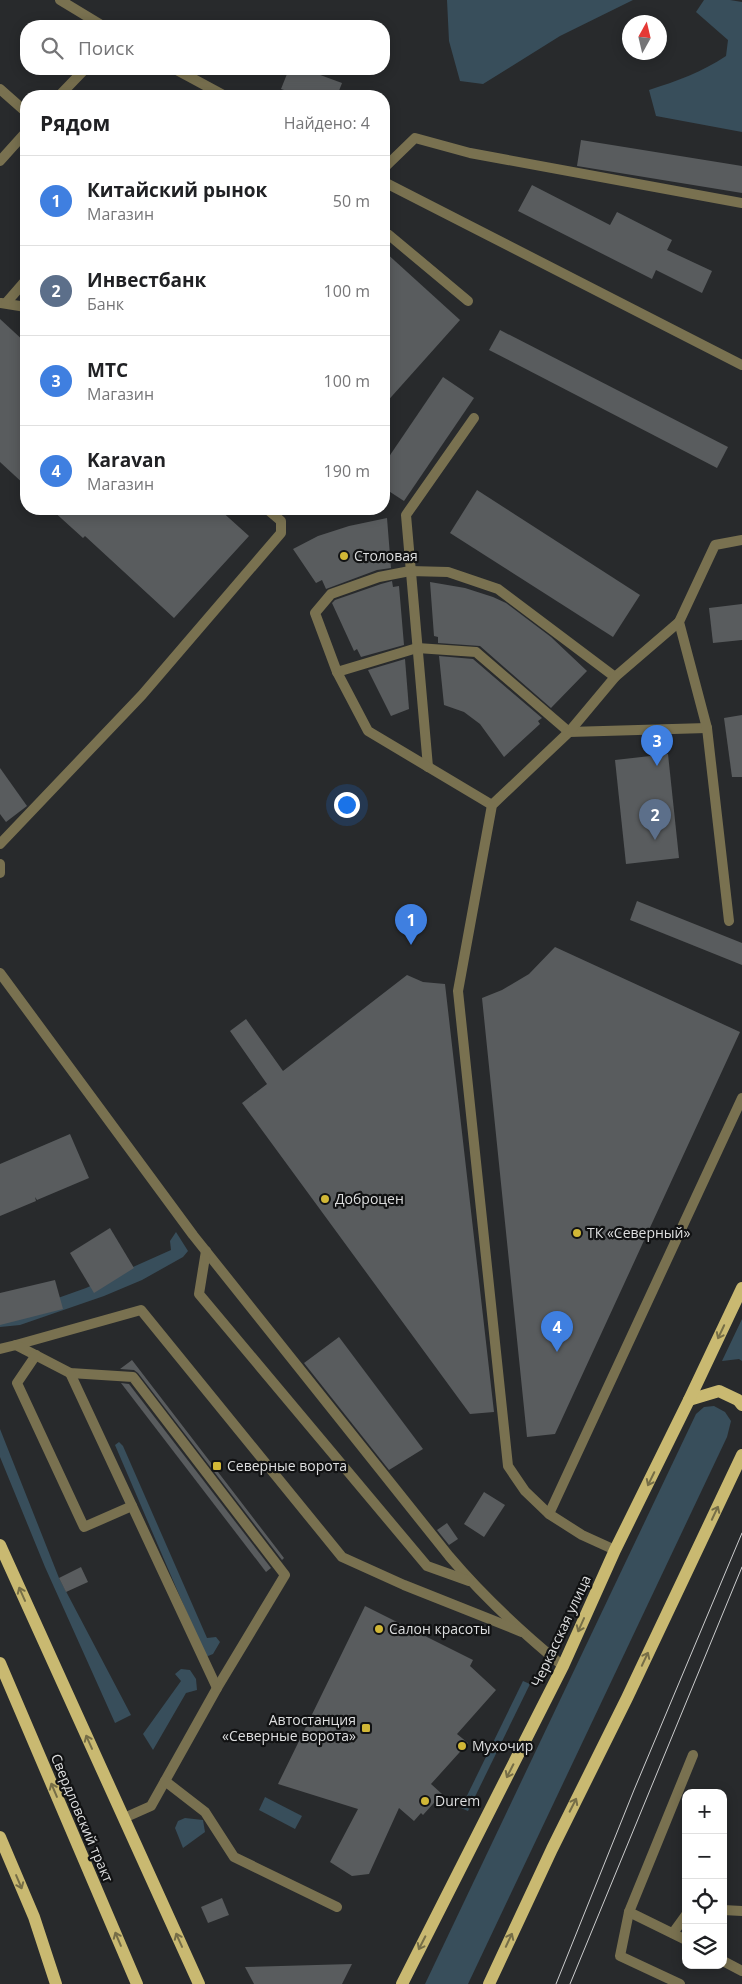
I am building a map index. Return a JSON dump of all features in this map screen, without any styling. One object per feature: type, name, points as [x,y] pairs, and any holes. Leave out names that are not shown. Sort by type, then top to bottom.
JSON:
[{"type":"main road","name":"Черкасская улица","points":[[402,1984],[563,1666],[615,1550],[742,1288]]},
{"type":"main road","points":[[689,1400],[719,1391],[738,1400],[742,1405]]},
{"type":"main road","points":[[489,1984],[742,1455]]},
{"type":"main road","points":[[0,1545],[199,1984]]},
{"type":"main road","name":"Свердловский тракт","points":[[0,1663],[137,1984]]},
{"type":"main road","points":[[0,1837],[34,1917],[56,1984]]},
{"type":"lane","points":[[60,0],[93,20]]},
{"type":"lane","points":[[65,90],[79,75]]},
{"type":"lane","points":[[186,75],[214,90]]},
{"type":"lane","points":[[0,89],[20,107]]},
{"type":"lane","points":[[390,162],[415,138],[470,153],[742,203]]},
{"type":"lane","points":[[0,161],[20,139]]},
{"type":"lane","points":[[390,185],[742,364]]},
{"type":"lane","points":[[390,240],[468,301]]},
{"type":"lane","points":[[3,303],[20,286]]},
{"type":"lane","points":[[3,303],[20,306]]},
{"type":"lane","points":[[428,767],[406,515],[474,418]]},
{"type":"lane","points":[[0,844],[142,695],[281,533],[280,521],[274,515]]},
{"type":"lane","points":[[615,1550],[582,1535],[549,1514],[525,1491],[508,1466],[458,991],[492,805],[568,732],[615,677],[678,622],[715,545],[742,540]]},
{"type":"lane","points":[[492,805],[368,731],[337,672],[315,614],[331,594],[379,578],[410,571],[448,572],[498,590],[615,677]]},
{"type":"lane","points":[[678,622],[707,728],[729,921]]},
{"type":"lane","points":[[337,672],[417,648],[476,652],[568,732],[707,728]]},
{"type":"lane","points":[[0,864],[0,873]]},
{"type":"lane","points":[[0,972],[206,1251],[470,1581],[563,1666]]},
{"type":"lane","points":[[549,1514],[742,1098]]},
{"type":"lane","points":[[206,1251],[199,1294],[427,1566],[470,1581]]},
{"type":"lane","points":[[0,1349],[141,1310],[342,1557],[404,1585],[528,1634]]},
{"type":"lane","points":[[16,1345],[70,1373],[132,1377],[285,1575],[217,1688],[152,1806],[124,1818]]},
{"type":"lane","points":[[36,1355],[17,1383],[84,1527],[132,1506]]},
{"type":"lane","points":[[70,1373],[217,1688]]},
{"type":"lane","points":[[680,1984],[620,1956],[629,1912],[693,1754]]},
{"type":"lane","points":[[165,1781],[205,1812],[234,1857],[337,1907]]},
{"type":"lane","points":[[727,1910],[742,1912]]},
{"type":"lane","points":[[629,1912],[682,1938]]},
{"type":"lane","points":[[673,1933],[682,1921]]},
{"type":"lane","points":[[727,1963],[742,1971]]},
{"type":"shaded area","points":[[447,0],[633,0],[560,36],[483,84],[460,81],[449,41]]},
{"type":"shaded area","points":[[704,0],[742,2],[742,132],[656,116],[649,90],[689,76],[726,56],[728,40],[696,12]]},
{"type":"shaded area","points":[[176,1232],[188,1251],[183,1257],[142,1280],[104,1296],[20,1325],[0,1327],[0,1315],[13,1314],[86,1288],[171,1250],[170,1241]]},
{"type":"shaded area","points":[[742,1319],[742,1361],[739,1359],[722,1361]]},
{"type":"shaded area","points":[[714,1406],[725,1412],[731,1421],[727,1437],[468,1984],[425,1984],[696,1414],[704,1407]]},
{"type":"shaded area","points":[[0,1429],[59,1578],[131,1715],[115,1723],[45,1567],[0,1457]]},
{"type":"shaded area","points":[[119,1442],[123,1446],[207,1638],[216,1637],[220,1642],[213,1654],[205,1655],[115,1445]]},
{"type":"shaded area","points":[[181,1669],[190,1670],[196,1679],[197,1690],[186,1693],[153,1750],[143,1734],[181,1681],[175,1674]]},
{"type":"shaded area","points":[[523,1681],[530,1684],[468,1811],[461,1808]]},
{"type":"shaded area","points":[[265,1797],[302,1816],[295,1829],[259,1810]]},
{"type":"shaded area","points":[[185,1818],[203,1820],[205,1832],[183,1848],[175,1828],[178,1821]]},
{"type":"building","points":[[287,75],[320,75],[342,83],[339,90],[281,89]]},
{"type":"building","points":[[581,140],[742,166],[742,193],[577,166]]},
{"type":"building","points":[[532,185],[610,225],[617,212],[672,240],[667,250],[712,271],[702,293],[656,270],[652,279],[518,211]]},
{"type":"building","points":[[390,256],[460,320],[390,398]]},
{"type":"building","points":[[0,319],[20,337],[20,480],[0,462]]},
{"type":"building","points":[[500,330],[728,447],[717,468],[489,350]]},
{"type":"building","points":[[443,377],[474,398],[404,501],[390,492],[390,455]]},
{"type":"building","points":[[477,490],[640,595],[613,637],[450,533]]},
{"type":"building","points":[[58,515],[226,515],[249,536],[174,618],[85,536],[83,538]]},
{"type":"building","name":"Столовая","points":[[387,518],[391,568],[377,570],[326,589],[322,580],[316,583],[293,549],[318,536],[349,526]]},
{"type":"building","points":[[392,581],[393,587],[399,586],[404,645],[361,657],[357,649],[354,651],[332,603],[335,600]]},
{"type":"building","points":[[430,582],[465,588],[506,603],[551,637],[587,671],[551,708],[480,646],[438,643],[438,637],[434,636]]},
{"type":"building","points":[[742,604],[742,640],[713,643],[709,608]]},
{"type":"building","points":[[439,656],[473,659],[542,718],[538,721],[540,724],[504,757],[480,724],[464,712],[444,705]]},
{"type":"building","points":[[405,659],[409,709],[391,716],[368,670]]},
{"type":"building","points":[[742,715],[742,777],[732,777],[724,718]]},
{"type":"building","points":[[668,754],[679,858],[626,864],[615,760]]},
{"type":"building","points":[[0,768],[27,806],[6,822],[0,814]]},
{"type":"building","points":[[637,901],[742,943],[742,965],[630,920]]},
{"type":"building","name":"ТК «Северный»","points":[[555,947],[740,1032],[555,1434],[527,1437],[482,998],[502,990],[529,974]]},
{"type":"building","points":[[407,975],[423,982],[445,984],[494,1412],[470,1414],[242,1103],[267,1084],[230,1031],[246,1019],[283,1071]]},
{"type":"building","points":[[70,1134],[89,1178],[37,1200],[35,1197],[36,1201],[0,1216],[0,1164]]},
{"type":"building","points":[[110,1228],[134,1268],[94,1293],[70,1253]]},
{"type":"building","points":[[55,1280],[63,1309],[0,1325],[0,1293]]},
{"type":"building","points":[[339,1337],[423,1449],[389,1470],[304,1363]]},
{"type":"building","points":[[132,1360],[284,1558],[282,1560],[138,1373],[134,1370],[120,1369]]},
{"type":"building","points":[[121,1383],[129,1384],[271,1568],[266,1572]]},
{"type":"building","points":[[484,1492],[505,1505],[484,1537],[464,1524]]},
{"type":"building","points":[[447,1523],[458,1539],[449,1545],[437,1530]]},
{"type":"building","points":[[81,1567],[88,1582],[66,1592],[59,1578]]},
{"type":"building","points":[[365,1606],[473,1660],[470,1666],[496,1690],[457,1734],[468,1743],[431,1784],[442,1794],[423,1815],[421,1813],[414,1821],[399,1808],[369,1874],[352,1876],[330,1862],[358,1809],[278,1784]]},
{"type":"building","points":[[222,1898],[229,1915],[208,1923],[201,1907]]},
{"type":"building","points":[[352,1964],[342,1984],[254,1984],[245,1967]]},
{"type":"tram line","points":[[556,1984],[634,1790],[742,1533]]},
{"type":"tram line","points":[[570,1984],[742,1567]]},
{"type":"place","name":"Столовая","points":[[344,556]]},
{"type":"place","name":"МТС","points":[[657,766]]},
{"type":"place","name":"Инвестбанк","points":[[655,840]]},
{"type":"place","name":"Китайский рынок","points":[[411,945]]},
{"type":"place","name":"Доброцен","points":[[325,1199]]},
{"type":"place","name":"ТК «Северный»","points":[[577,1233]]},
{"type":"place","name":"Karavan","points":[[557,1352]]},
{"type":"place","name":"Северные ворота","points":[[217,1466]]},
{"type":"place","name":"Салон красоты","points":[[379,1629]]},
{"type":"place","name":"Автостанция «Северные ворота»","points":[[366,1728]]},
{"type":"place","name":"Мухочир","points":[[462,1746]]},
{"type":"place","name":"Durem","points":[[425,1801]]}]
